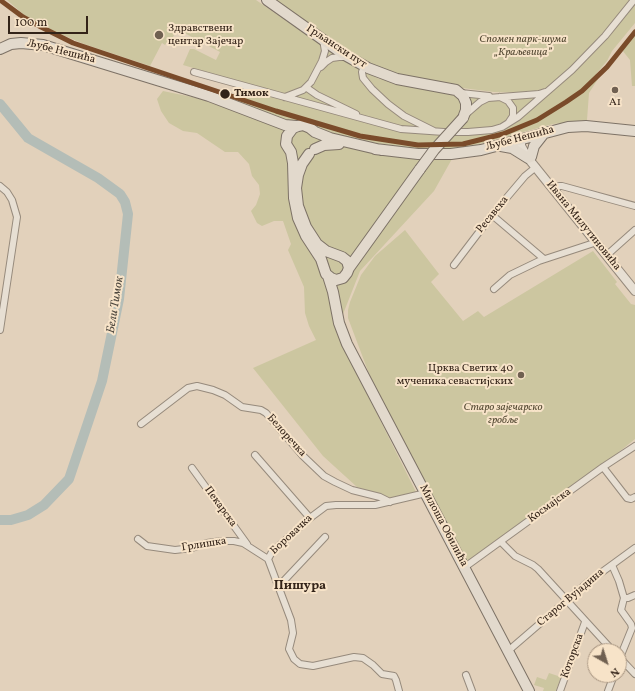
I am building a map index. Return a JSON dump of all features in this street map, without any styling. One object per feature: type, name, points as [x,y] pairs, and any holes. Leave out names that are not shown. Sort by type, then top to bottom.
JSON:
[{"type":"main road","name":"Грљански пут","points":[[267,0],[349,58],[364,66],[393,78],[452,88],[460,93]]},
{"type":"main road","name":"Љубе Нешића","points":[[0,49],[11,44],[21,43],[43,46],[236,105],[285,125],[296,126]]},
{"type":"main road","points":[[460,93],[466,104],[466,110],[463,118]]},
{"type":"main road","name":"Љубе Нешића","points":[[236,105],[274,124],[278,127],[286,140]]},
{"type":"main road","name":"Милоша Обилића","points":[[356,362],[343,328],[338,305],[338,296],[346,272],[420,168],[463,118]]},
{"type":"main road","points":[[296,126],[306,126],[315,132],[330,138],[381,150],[335,144],[324,145],[312,152],[299,156],[291,152],[288,148],[286,140],[290,131],[296,126]]},
{"type":"main road","name":"Љубе Нешића","points":[[381,150],[418,154],[445,154],[474,151],[561,128],[581,126],[635,131]]},
{"type":"main road","points":[[315,132],[317,140],[312,152],[302,164],[298,175],[296,188],[299,210],[306,228],[316,244],[326,251],[338,256],[345,259],[346,272],[336,280],[326,271],[328,259],[338,256]]},
{"type":"main road","points":[[499,145],[512,148],[532,161],[534,146],[546,132]]},
{"type":"main road","name":"Милоша Обилића","points":[[291,152],[294,166],[293,194],[297,214],[304,233],[318,253],[326,271],[333,292],[339,323],[344,336],[356,362],[529,691]]},
{"type":"main road","name":"Милоша Обилића","points":[[338,256],[354,250],[374,231]]},
{"type":"street","points":[[194,72],[401,129],[437,132],[487,131],[508,124],[549,91],[592,50],[634,0]]},
{"type":"street","points":[[320,68],[324,51],[323,40]]},
{"type":"street","points":[[285,97],[307,88],[320,68],[332,58],[339,56],[349,58]]},
{"type":"street","points":[[364,66],[362,72],[363,78],[388,104],[404,116],[437,132]]},
{"type":"street","points":[[307,88],[317,96],[372,122]]},
{"type":"street","points":[[463,118],[482,100],[488,98],[539,94],[549,91]]},
{"type":"street","points":[[460,93],[505,98],[512,106],[513,116],[508,124]]},
{"type":"street","name":"Ивана Милутиновића","points":[[522,139],[528,145],[532,161],[635,291]]},
{"type":"street","name":"Ресавска","points":[[454,265],[525,176],[532,161]]},
{"type":"street","points":[[0,186],[7,192],[12,200],[17,217],[0,330]]},
{"type":"street","points":[[553,189],[562,186],[635,206]]},
{"type":"street","points":[[492,216],[544,259]]},
{"type":"street","points":[[607,255],[635,230]]},
{"type":"street","points":[[494,289],[510,275],[544,259],[597,242]]},
{"type":"street","name":"Белоречка","points":[[141,424],[188,388],[197,386],[213,390],[225,395],[242,407],[260,410],[266,414],[302,455],[329,479],[344,487],[380,497],[390,502]]},
{"type":"street","name":"Космајска","points":[[464,567],[501,542],[603,467],[635,446]]},
{"type":"street","points":[[255,455],[310,518]]},
{"type":"street","points":[[603,467],[626,497],[631,499],[635,497]]},
{"type":"street","name":"Пекарска","points":[[192,468],[248,545]]},
{"type":"street","name":"Боровачка","points":[[399,691],[394,676],[382,674],[363,658],[354,657],[307,666],[296,661],[291,656],[289,649],[292,633],[291,620],[268,559],[272,552],[323,508],[330,506],[375,505],[426,493]]},
{"type":"street","points":[[278,587],[325,537]]},
{"type":"street","name":"Грлишка","points":[[138,538],[147,546],[174,550],[182,550],[207,543],[234,541],[248,545],[268,559]]},
{"type":"street","points":[[501,542],[510,553],[538,569],[605,643]]},
{"type":"street","name":"Старог Вујадина","points":[[508,651],[567,601],[635,548]]},
{"type":"street","points":[[612,565],[624,598],[621,610],[631,624],[632,628],[626,643]]},
{"type":"street","points":[[624,598],[635,596]]},
{"type":"street","name":"Которска","points":[[560,691],[585,622]]},
{"type":"street","points":[[627,666],[635,674]]},
{"type":"street","points":[[466,675],[472,691]]},
{"type":"green space","name":"Спомен парк-шума „Краљевица”","points":[[7,0],[256,0],[343,60],[379,79],[513,98],[542,90],[528,93],[494,92],[462,88],[393,74],[353,56],[274,0],[635,0],[635,23],[612,51],[607,61],[596,74],[598,79],[589,93],[587,120],[553,124],[457,150],[434,191],[360,271],[336,332],[416,492],[391,498],[357,487],[323,456],[253,368],[316,340],[309,326],[305,313],[304,287],[288,250],[291,244],[283,221],[274,221],[262,226],[257,223],[251,211],[256,205],[260,194],[259,185],[252,176],[249,164],[238,152],[225,152],[197,133],[183,131],[169,123],[161,111],[157,99],[163,91],[197,98],[232,110],[241,94],[244,83],[183,65],[190,49],[194,49],[216,60],[220,52],[177,29],[170,43],[167,42],[165,45],[162,43],[150,66],[84,44],[39,25]]},
{"type":"green space","points":[[635,33],[635,86],[632,86],[630,60],[622,50]]},
{"type":"green space","name":"Старо зајечарско гробље","points":[[405,230],[439,274],[431,282],[463,321],[478,311],[484,317],[593,251],[617,282],[615,284],[631,304],[635,305],[635,439],[609,460],[468,562],[465,562],[371,379],[348,318],[350,302],[361,275],[375,256]]},
{"type":"green space","points":[[549,673],[561,677],[556,691],[543,691],[544,688],[534,685],[537,677],[546,680]]},
{"type":"waterway","name":"Бели Тимок","points":[[0,104],[28,138],[98,178],[120,194],[125,202],[128,214],[119,299],[102,381],[69,479],[44,505],[28,515],[11,520],[0,520]]},
{"type":"transit line","points":[[0,0],[23,17],[73,43],[276,111],[360,136],[418,145],[463,144],[503,134],[537,120],[582,91],[607,67],[635,32]]},
{"type":"place","name":"Здравствени центар Зајечар","points":[[159,35]]},
{"type":"place","name":"A1","points":[[615,90]]},
{"type":"place","name":"Тимок","points":[[225,94]]},
{"type":"place","name":"Црква Светих 40 мученика севастијских","points":[[521,375]]},
{"type":"district","name":"Пишура","points":[[300,587]]}]
